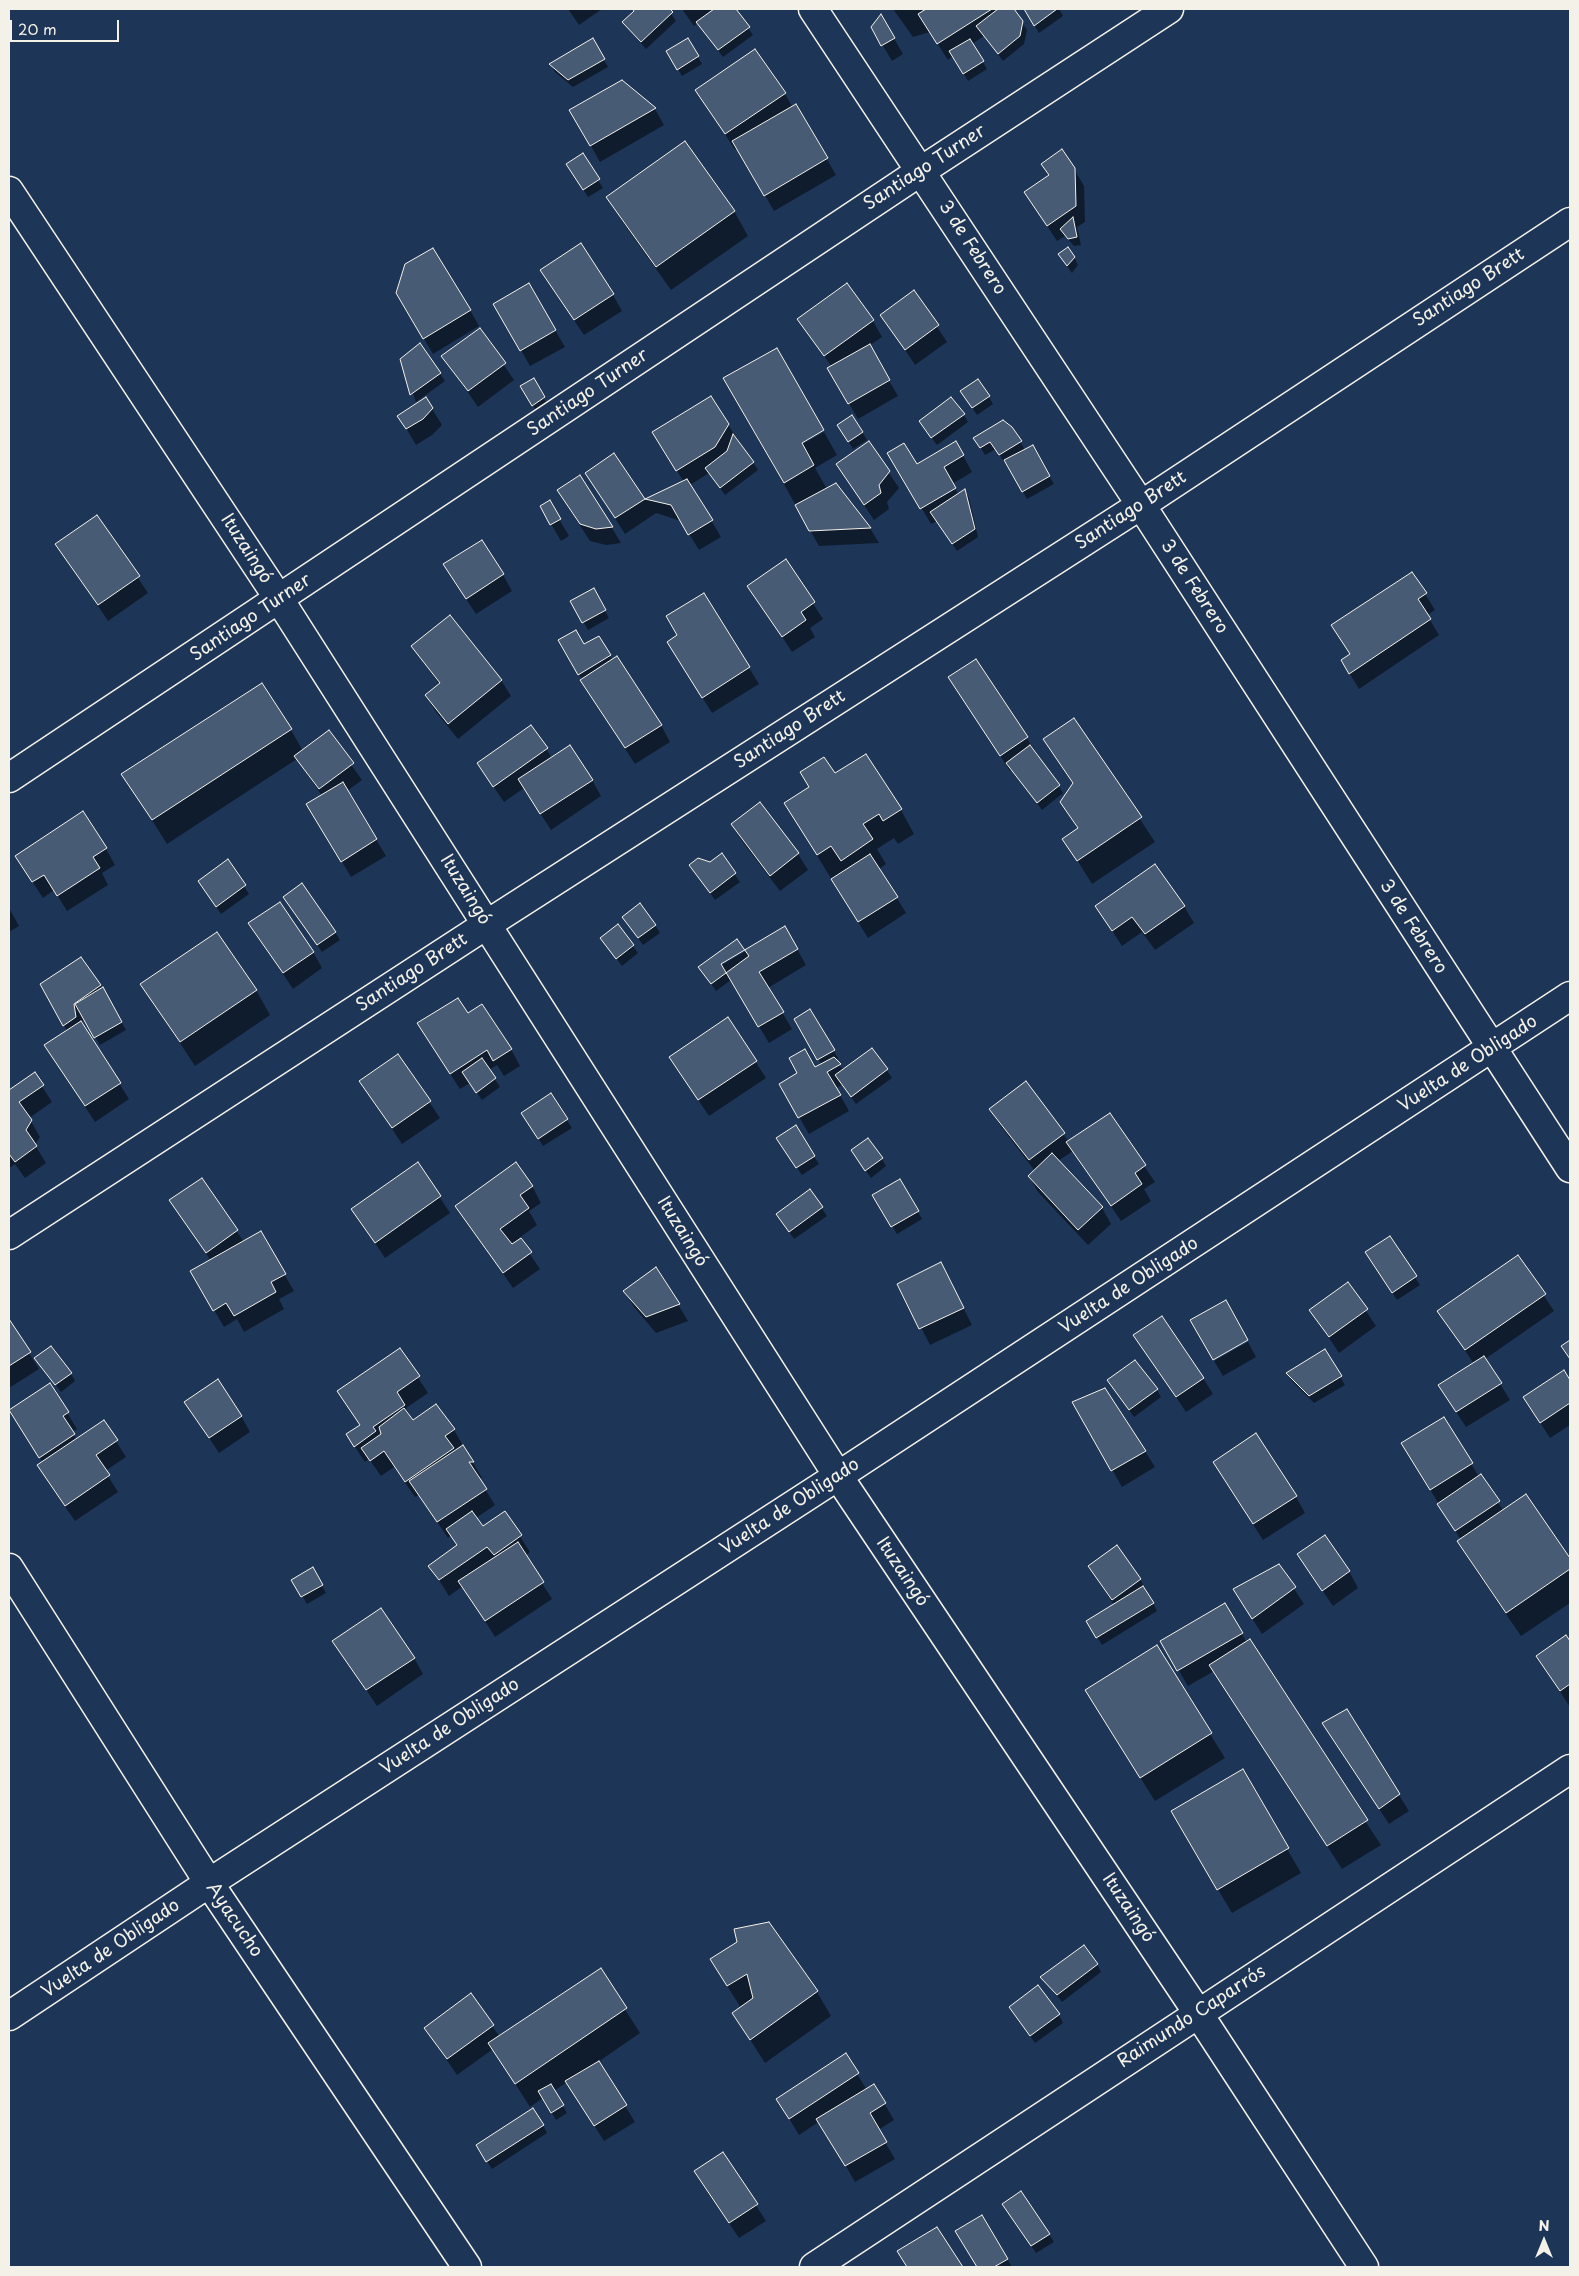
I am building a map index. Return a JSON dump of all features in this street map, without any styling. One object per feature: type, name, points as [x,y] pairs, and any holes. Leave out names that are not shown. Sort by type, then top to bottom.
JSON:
[{"type":"street","name":"3 de Febrero","points":[[813,9],[1142,505],[1570,1168]]},
{"type":"street","name":"Santiago Turner","points":[[9,778],[921,171],[1169,9]]},
{"type":"street","name":"Ituzaingó","points":[[9,191],[279,599],[838,1476],[1198,2013],[1364,2267]]},
{"type":"street","name":"Santiago Brett","points":[[9,1235],[486,924],[1142,505],[1570,222]]},
{"type":"street","name":"Vuelta de Obligado","points":[[9,2016],[209,1883],[838,1476],[1492,1049],[1570,996]]},
{"type":"street","name":"Ayacucho","points":[[9,1568],[209,1883],[466,2267]]},
{"type":"street","name":"Raimundo Caparrós","points":[[814,2267],[1570,1769]]},
{"type":"building","points":[[633,9],[670,9],[673,12],[641,42],[622,22],[634,11]]},
{"type":"building","points":[[714,9],[736,9],[750,27],[718,50],[696,22]]},
{"type":"building","points":[[926,9],[992,9],[937,44],[918,14]]},
{"type":"building","points":[[998,9],[1014,9],[1023,21],[1020,36],[998,54],[976,26]]},
{"type":"building","points":[[1024,9],[1057,9],[1034,26]]},
{"type":"building","points":[[881,14],[895,38],[881,46],[871,27]]},
{"type":"building","points":[[593,38],[605,59],[568,80],[549,64]]},
{"type":"building","points":[[688,38],[699,56],[677,70],[666,51]]},
{"type":"building","points":[[970,39],[984,61],[963,74],[949,51]]},
{"type":"building","points":[[755,49],[786,93],[725,134],[695,90]]},
{"type":"building","points":[[622,80],[656,108],[590,146],[569,110]]},
{"type":"building","points":[[796,104],[828,158],[764,196],[732,141]]},
{"type":"building","points":[[685,141],[735,211],[656,267],[606,197]]},
{"type":"building","points":[[1062,149],[1075,168],[1076,206],[1047,226],[1024,192],[1049,175],[1041,164]]},
{"type":"building","points":[[583,153],[600,179],[583,190],[566,164]]},
{"type":"building","points":[[1073,217],[1077,237],[1068,239],[1060,229]]},
{"type":"building","points":[[581,243],[614,294],[574,320],[540,270]]},
{"type":"building","points":[[1068,247],[1075,257],[1067,266],[1058,254]]},
{"type":"building","points":[[433,248],[471,310],[423,339],[396,293],[405,264]]},
{"type":"building","points":[[529,283],[556,330],[520,351],[493,304]]},
{"type":"building","points":[[847,283],[874,320],[824,356],[797,319]]},
{"type":"building","points":[[914,290],[939,325],[905,350],[880,315]]},
{"type":"building","points":[[480,328],[506,363],[468,391],[441,356]]},
{"type":"building","points":[[420,343],[441,373],[410,395],[400,359]]},
{"type":"building","points":[[870,344],[890,380],[848,404],[827,368]]},
{"type":"building","points":[[777,348],[824,430],[802,443],[814,465],[784,483],[723,378]]},
{"type":"building","points":[[534,378],[545,397],[532,406],[520,386]]},
{"type":"building","points":[[978,379],[990,396],[972,408],[960,391]]},
{"type":"building","points":[[711,396],[729,424],[715,447],[676,471],[652,432]]},
{"type":"building","points":[[426,397],[433,408],[423,419],[406,429],[397,416]]},
{"type":"building","points":[[951,397],[965,414],[931,438],[919,421]]},
{"type":"building","points":[[852,415],[863,432],[848,442],[837,425]]},
{"type":"building","points":[[1003,420],[1012,427],[1022,441],[999,455],[990,442],[980,448],[973,438]]},
{"type":"building","points":[[733,434],[754,462],[720,488],[705,468],[727,451]]},
{"type":"building","points":[[869,441],[890,471],[879,485],[881,493],[864,505],[836,464]]},
{"type":"building","points":[[956,441],[964,455],[944,467],[956,488],[920,509],[887,453],[904,443],[917,464]]},
{"type":"building","points":[[1033,445],[1050,476],[1022,492],[1004,460]]},
{"type":"building","points":[[614,453],[645,499],[615,518],[585,473]]},
{"type":"building","points":[[580,475],[613,527],[596,529],[580,524],[557,490]]},
{"type":"building","points":[[687,479],[713,520],[688,535],[671,505],[645,499]]},
{"type":"building","points":[[836,483],[871,528],[809,531],[795,505]]},
{"type":"building","points":[[965,489],[975,529],[952,544],[930,512]]},
{"type":"building","points":[[550,500],[561,519],[550,525],[540,506]]},
{"type":"building","points":[[97,515],[140,576],[98,605],[55,544]]},
{"type":"building","points":[[482,540],[504,574],[466,599],[443,564]]},
{"type":"building","points":[[786,559],[815,602],[801,612],[806,620],[782,637],[747,586]]},
{"type":"building","points":[[1412,572],[1427,593],[1418,599],[1431,619],[1349,674],[1341,660],[1350,654],[1331,625]]},
{"type":"building","points":[[594,588],[606,610],[582,623],[570,601]]},
{"type":"building","points":[[704,593],[750,667],[702,698],[667,642],[677,635],[666,616]]},
{"type":"building","points":[[450,615],[502,680],[448,724],[425,695],[440,683],[411,646]]},
{"type":"building","points":[[576,630],[584,644],[599,636],[611,655],[578,675],[558,640]]},
{"type":"building","points":[[617,656],[662,725],[625,748],[580,680]]},
{"type":"building","points":[[976,659],[1028,737],[1000,756],[948,677]]},
{"type":"building","points":[[262,683],[292,729],[152,820],[121,774]]},
{"type":"building","points":[[1074,718],[1142,817],[1077,861],[1062,839],[1078,828],[1060,802],[1073,783],[1043,739]]},
{"type":"building","points":[[531,725],[548,748],[493,787],[477,763]]},
{"type":"building","points":[[329,730],[354,763],[319,789],[294,756]]},
{"type":"building","points":[[570,745],[593,780],[540,814],[518,779]]},
{"type":"building","points":[[1030,745],[1060,785],[1037,803],[1006,763]]},
{"type":"building","points":[[866,754],[902,809],[883,821],[879,814],[863,824],[873,839],[841,861],[831,846],[817,855],[784,803],[809,787],[800,772],[824,757],[835,773]]},
{"type":"building","points":[[343,782],[377,839],[341,862],[306,804]]},
{"type":"building","points":[[760,802],[799,853],[770,876],[731,824]]},
{"type":"building","points":[[83,811],[107,848],[93,857],[100,868],[57,896],[44,875],[32,882],[15,856]]},
{"type":"building","points":[[722,853],[736,873],[710,893],[689,865],[698,858],[710,862]]},
{"type":"building","points":[[870,854],[898,897],[858,922],[831,879]]},
{"type":"building","points":[[228,859],[246,885],[216,907],[198,881]]},
{"type":"building","points":[[1155,864],[1185,906],[1145,934],[1132,917],[1112,931],[1095,906]]},
{"type":"building","points":[[302,883],[336,932],[317,945],[283,897]]},
{"type":"building","points":[[280,902],[314,952],[283,973],[248,923]]},
{"type":"building","points":[[640,903],[656,925],[638,938],[622,917]]},
{"type":"building","points":[[618,924],[634,945],[616,959],[600,938]]},
{"type":"building","points":[[785,926],[798,949],[759,972],[784,1012],[758,1027],[721,964]]},
{"type":"building","points":[[217,932],[257,990],[180,1042],[140,984]]},
{"type":"building","points":[[737,939],[749,956],[711,984],[698,967]]},
{"type":"building","points":[[81,957],[101,985],[74,1004],[76,1017],[63,1026],[40,984]]},
{"type":"building","points":[[103,987],[122,1022],[94,1038],[75,1004]]},
{"type":"building","points":[[458,998],[468,1013],[482,1004],[512,1049],[493,1061],[487,1050],[450,1074],[417,1023]]},
{"type":"building","points":[[810,1009],[835,1050],[817,1060],[794,1019]]},
{"type":"building","points":[[728,1017],[757,1061],[698,1100],[669,1057]]},
{"type":"building","points":[[81,1021],[121,1083],[85,1106],[44,1045]]},
{"type":"building","points":[[872,1048],[888,1069],[851,1097],[835,1075]]},
{"type":"building","points":[[805,1049],[815,1067],[834,1057],[841,1064],[827,1072],[841,1095],[798,1118],[779,1084],[797,1073],[789,1058]]},
{"type":"building","points":[[398,1054],[431,1101],[392,1128],[359,1081]]},
{"type":"building","points":[[482,1058],[496,1078],[476,1093],[462,1072]]},
{"type":"building","points":[[35,1072],[44,1085],[19,1102],[32,1120],[26,1130],[37,1146],[15,1162],[9,1154],[9,1090]]},
{"type":"building","points":[[1026,1081],[1065,1133],[1029,1160],[989,1109]]},
{"type":"building","points":[[551,1093],[568,1119],[538,1139],[521,1113]]},
{"type":"building","points":[[1110,1113],[1146,1165],[1135,1173],[1142,1184],[1111,1206],[1066,1142]]},
{"type":"building","points":[[796,1125],[815,1156],[796,1168],[776,1138]]},
{"type":"building","points":[[868,1138],[883,1158],[865,1171],[851,1150]]},
{"type":"building","points":[[1052,1153],[1103,1207],[1078,1230],[1028,1176]]},
{"type":"building","points":[[418,1162],[441,1196],[375,1243],[351,1209]]},
{"type":"building","points":[[516,1162],[533,1186],[520,1195],[529,1208],[500,1229],[512,1244],[521,1238],[532,1252],[503,1273],[455,1206]]},
{"type":"building","points":[[202,1178],[238,1230],[206,1253],[169,1200]]},
{"type":"building","points":[[900,1179],[919,1211],[891,1227],[872,1195]]},
{"type":"building","points":[[810,1189],[823,1207],[789,1232],[776,1214]]},
{"type":"building","points":[[261,1231],[286,1274],[271,1282],[276,1292],[234,1316],[226,1303],[213,1311],[190,1271]]},
{"type":"building","points":[[1390,1236],[1417,1276],[1392,1293],[1365,1252]]},
{"type":"building","points":[[1518,1255],[1546,1294],[1465,1350],[1437,1311]]},
{"type":"building","points":[[941,1262],[964,1308],[919,1329],[897,1284]]},
{"type":"building","points":[[656,1267],[680,1304],[646,1317],[623,1291]]},
{"type":"building","points":[[1348,1282],[1368,1309],[1329,1337],[1309,1310]]},
{"type":"building","points":[[1226,1300],[1248,1340],[1213,1360],[1190,1320]]},
{"type":"building","points":[[1162,1316],[1204,1378],[1176,1397],[1133,1335]]},
{"type":"building","points":[[9,1319],[31,1352],[9,1366]]},
{"type":"building","points":[[1570,1340],[1570,1359],[1561,1346]]},
{"type":"building","points":[[51,1346],[72,1373],[55,1385],[34,1358]]},
{"type":"building","points":[[400,1348],[420,1376],[397,1392],[405,1405],[373,1427],[376,1431],[354,1447],[346,1434],[360,1425],[337,1391]]},
{"type":"building","points":[[1325,1349],[1342,1376],[1309,1396],[1286,1373]]},
{"type":"building","points":[[1484,1356],[1502,1383],[1456,1412],[1438,1385]]},
{"type":"building","points":[[1135,1360],[1158,1389],[1129,1410],[1107,1380]]},
{"type":"building","points":[[1564,1370],[1570,1380],[1570,1403],[1540,1423],[1523,1397]]},
{"type":"building","points":[[218,1379],[242,1416],[209,1438],[184,1402]]},
{"type":"building","points":[[50,1383],[69,1412],[63,1416],[75,1434],[39,1458],[9,1410]]},
{"type":"building","points":[[1105,1388],[1146,1451],[1111,1471],[1072,1402]]},
{"type":"building","points":[[436,1404],[455,1429],[445,1436],[454,1448],[405,1482],[384,1451],[370,1461],[361,1448],[381,1434],[379,1427],[404,1408],[413,1420]]},
{"type":"building","points":[[1444,1417],[1473,1463],[1430,1490],[1401,1443]]},
{"type":"building","points":[[104,1420],[118,1440],[96,1455],[110,1475],[65,1506],[37,1465]]},
{"type":"building","points":[[1256,1433],[1297,1496],[1253,1524],[1213,1462]]},
{"type":"building","points":[[463,1445],[474,1462],[469,1462],[487,1489],[437,1522],[409,1481]]},
{"type":"building","points":[[1481,1474],[1500,1501],[1455,1531],[1437,1504]]},
{"type":"building","points":[[1526,1494],[1570,1558],[1570,1569],[1506,1613],[1457,1541]]},
{"type":"building","points":[[472,1511],[483,1526],[505,1511],[522,1535],[494,1555],[487,1547],[439,1580],[428,1566],[457,1545],[446,1529]]},
{"type":"building","points":[[1325,1535],[1350,1571],[1322,1591],[1297,1554]]},
{"type":"building","points":[[518,1542],[544,1582],[485,1621],[458,1581]]},
{"type":"building","points":[[1117,1545],[1141,1579],[1112,1600],[1088,1566]]},
{"type":"building","points":[[1279,1564],[1296,1587],[1252,1619],[1233,1589]]},
{"type":"building","points":[[313,1567],[323,1585],[301,1597],[291,1580]]},
{"type":"building","points":[[1143,1586],[1154,1603],[1096,1638],[1086,1621]]},
{"type":"building","points":[[1225,1603],[1243,1633],[1177,1671],[1160,1641]]},
{"type":"building","points":[[381,1608],[415,1658],[366,1690],[332,1641]]},
{"type":"building","points":[[1566,1635],[1570,1641],[1570,1684],[1560,1691],[1536,1656]]},
{"type":"building","points":[[1250,1639],[1368,1820],[1327,1846],[1209,1665]]},
{"type":"building","points":[[1157,1645],[1212,1733],[1140,1778],[1085,1690]]},
{"type":"building","points":[[1347,1709],[1400,1794],[1379,1809],[1322,1723]]},
{"type":"building","points":[[1243,1769],[1289,1848],[1217,1890],[1171,1811]]},
{"type":"building","points":[[769,1922],[818,1991],[750,2040],[732,2013],[753,1998],[747,1974],[727,1986],[710,1959],[737,1942],[734,1929]]},
{"type":"building","points":[[1084,1945],[1098,1964],[1057,1995],[1040,1977]]},
{"type":"building","points":[[601,1968],[627,2008],[515,2084],[488,2043]]},
{"type":"building","points":[[1038,1985],[1060,2014],[1030,2036],[1009,2007]]},
{"type":"building","points":[[471,1993],[494,2025],[447,2059],[424,2028]]},
{"type":"building","points":[[846,2053],[859,2073],[789,2119],[776,2099]]},
{"type":"building","points":[[599,2061],[627,2105],[594,2126],[565,2081]]},
{"type":"building","points":[[551,2084],[564,2105],[551,2113],[538,2091]]},
{"type":"building","points":[[874,2084],[886,2103],[870,2113],[887,2142],[845,2166],[816,2119]]},
{"type":"building","points":[[533,2108],[544,2125],[486,2162],[476,2145]]},
{"type":"building","points":[[723,2152],[758,2204],[729,2223],[694,2171]]},
{"type":"building","points":[[1021,2191],[1050,2234],[1031,2246],[1002,2204]]},
{"type":"building","points":[[982,2215],[1008,2259],[994,2267],[977,2267],[955,2231]]},
{"type":"building","points":[[937,2227],[963,2267],[907,2267],[897,2251]]}]
